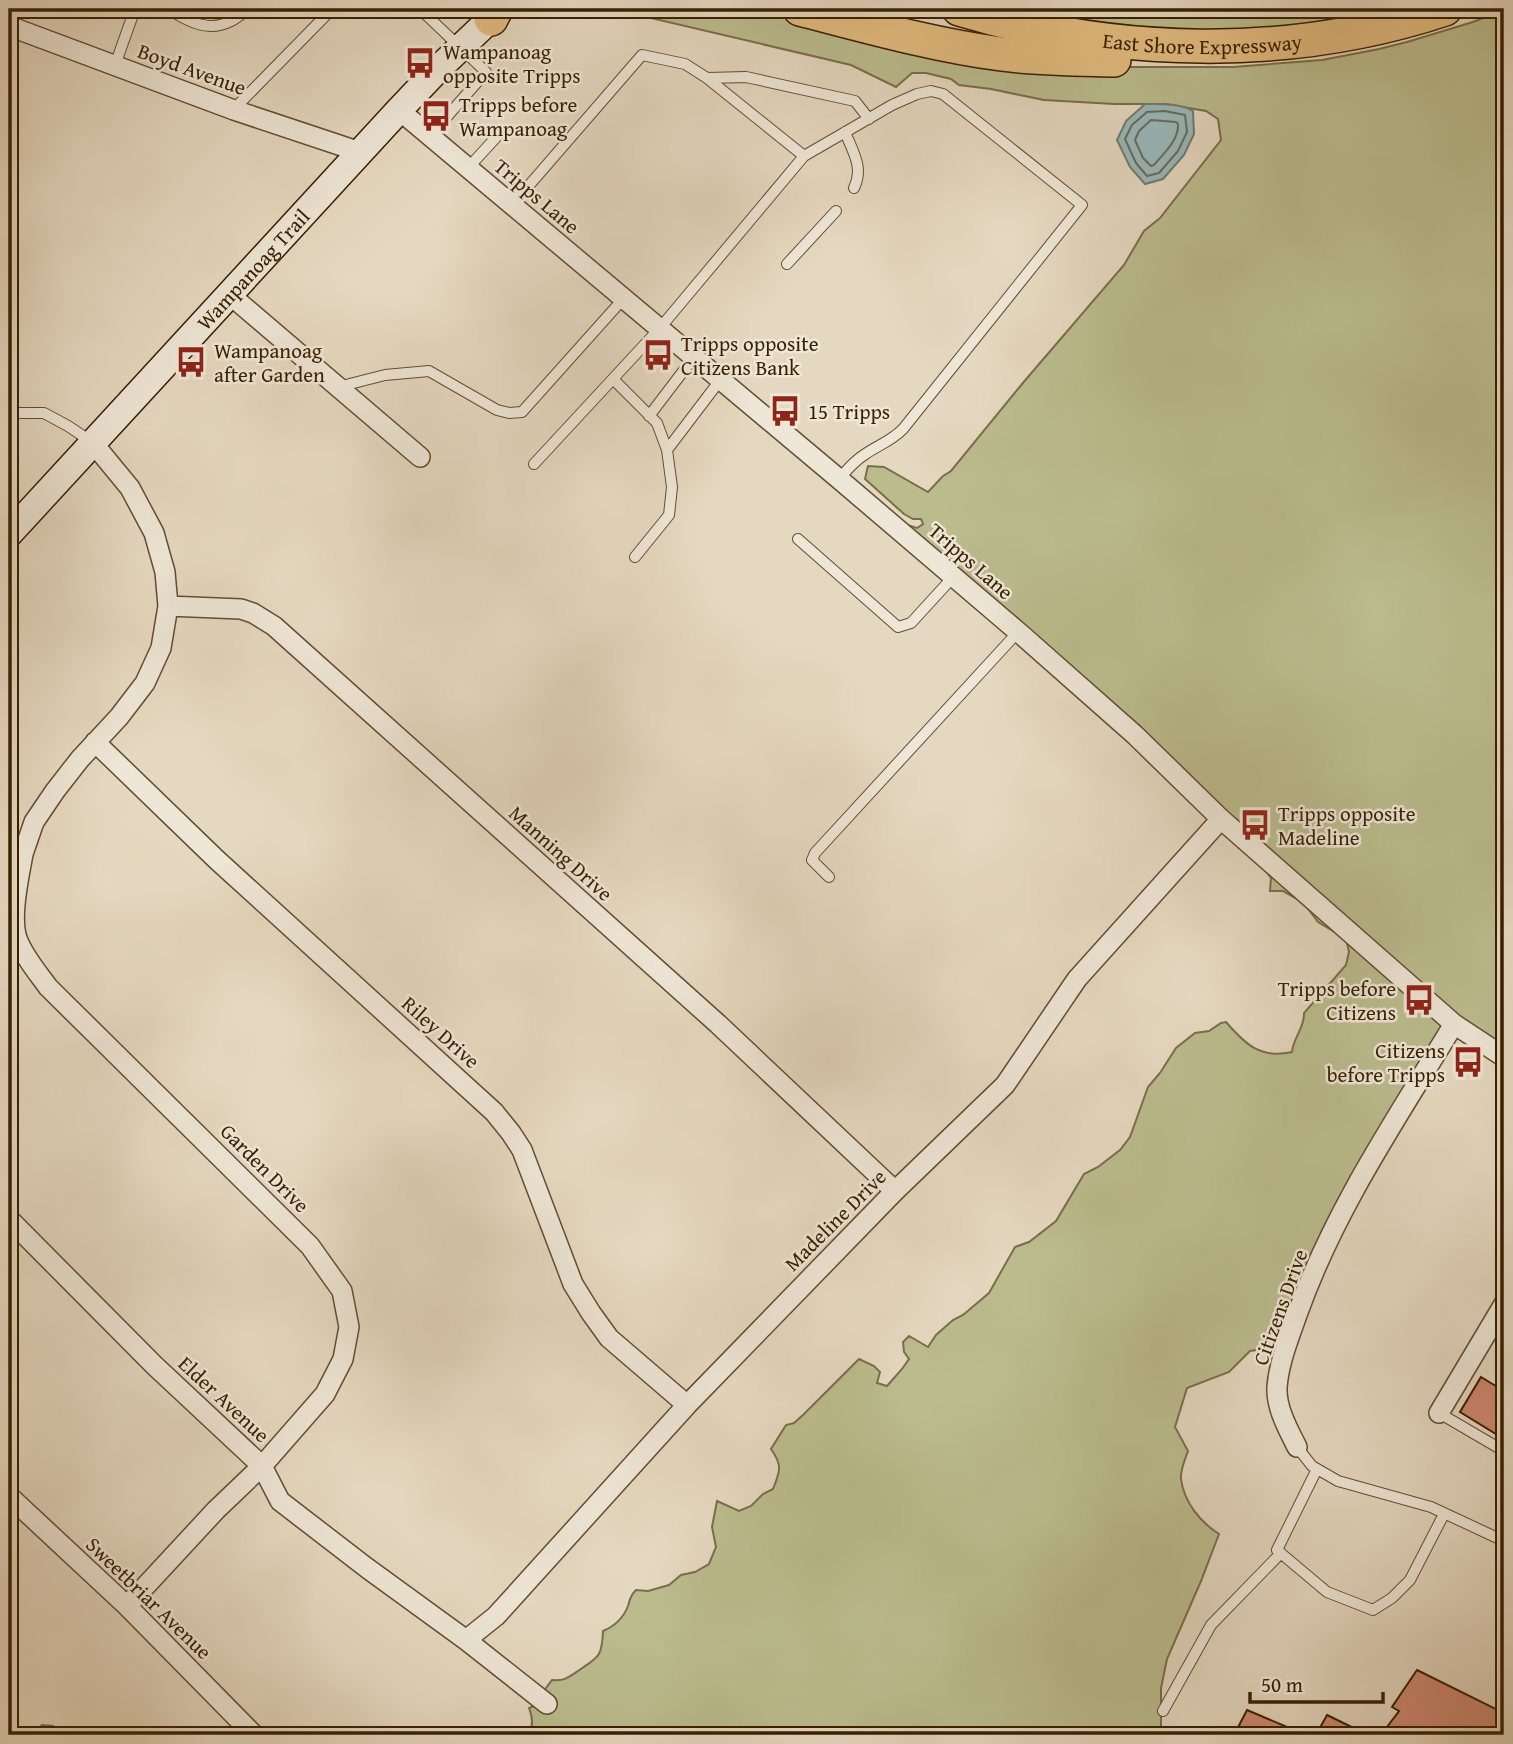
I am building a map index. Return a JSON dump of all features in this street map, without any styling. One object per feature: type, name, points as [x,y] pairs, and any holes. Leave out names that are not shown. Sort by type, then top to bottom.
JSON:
[{"type":"highway","points":[[800,9],[974,50],[1048,58],[1114,60],[1190,56],[1226,53],[1275,43]]},
{"type":"highway","name":"East Shore Expressway","points":[[959,9],[1048,32],[1146,44],[1211,46],[1275,43],[1373,28],[1445,9]]},
{"type":"main road","name":"Wampanoag Trail","points":[[9,534],[399,110],[496,12]]},
{"type":"street","name":"Boyd Avenue","points":[[9,26],[234,110],[360,152]]},
{"type":"street","name":"Tripps Lane","points":[[399,110],[954,576],[1135,735],[1221,819],[1454,1024],[1504,1057]]},
{"type":"street","points":[[229,294],[420,457]]},
{"type":"street","name":"Garden Drive","points":[[93,443],[130,488],[154,533],[165,572],[168,606],[161,648],[145,683],[119,717],[80,759],[34,822],[16,855],[13,930],[30,962],[48,987],[310,1246],[342,1291],[349,1327],[344,1359],[325,1394],[262,1465],[216,1510],[127,1606]]},
{"type":"street","name":"Manning Drive","points":[[168,606],[253,612],[274,626],[718,1024],[895,1191]]},
{"type":"street","name":"Riley Drive","points":[[95,742],[217,860],[494,1112],[522,1150],[573,1284],[591,1313],[609,1338],[687,1405]]},
{"type":"street","name":"Madeline Drive","points":[[466,1640],[496,1616],[687,1405],[895,1191],[1005,1085],[1077,979],[1221,819]]},
{"type":"street","name":"Citizens Drive","points":[[1297,1447],[1279,1406],[1277,1390],[1285,1350],[1308,1284],[1369,1162],[1454,1024]]},
{"type":"street","name":"Elder Avenue","points":[[12,1228],[262,1465],[280,1501],[548,1704]]},
{"type":"street","points":[[1439,1413],[1504,1304]]},
{"type":"street","name":"Sweetbriar Avenue","points":[[9,1496],[127,1606],[254,1735]]},
{"type":"lane","points":[[115,65],[135,9]]},
{"type":"lane","points":[[169,9],[186,20],[209,27],[237,19],[247,9]]},
{"type":"lane","points":[[234,110],[331,9]]},
{"type":"lane","points":[[425,10],[486,72],[430,136]]},
{"type":"lane","points":[[512,205],[642,55],[685,64],[804,156]]},
{"type":"lane","points":[[707,79],[746,77],[855,101],[869,118]]},
{"type":"lane","points":[[534,464],[660,328],[804,156],[892,105],[917,94],[931,91],[943,94],[1082,205],[903,429],[892,440],[852,464],[839,479]]},
{"type":"lane","points":[[468,168],[501,132]]},
{"type":"lane","points":[[845,132],[859,171],[859,179],[854,188]]},
{"type":"lane","points":[[787,264],[836,211]]},
{"type":"lane","points":[[338,387],[385,375],[429,371],[497,410],[522,412],[624,298]]},
{"type":"lane","points":[[649,416],[694,357]]},
{"type":"lane","points":[[614,379],[657,423],[667,450],[672,488],[669,515],[635,557]]},
{"type":"lane","points":[[667,450],[720,379]]},
{"type":"lane","points":[[9,413],[44,413],[93,443]]},
{"type":"lane","points":[[798,539],[898,627],[911,623],[954,576]]},
{"type":"lane","points":[[829,877],[812,860],[814,853],[1018,632]]},
{"type":"lane","points":[[1439,1413],[1504,1451]]},
{"type":"lane","name":"Citizens Drive","points":[[1297,1447],[1312,1466],[1338,1482],[1431,1507],[1504,1541]]},
{"type":"lane","points":[[1317,1469],[1277,1550],[1327,1592],[1373,1610],[1392,1598],[1410,1580],[1444,1514]]},
{"type":"lane","points":[[1163,1711],[1210,1625],[1281,1553]]},
{"type":"green space","points":[[621,9],[772,9],[931,49],[1109,67],[1233,67],[1322,60],[1407,42],[1504,10],[1504,1049],[1461,1023],[1366,1165],[1284,1346],[1250,1351],[1229,1372],[1187,1388],[1175,1427],[1188,1451],[1181,1479],[1194,1511],[1205,1524],[1219,1534],[1167,1659],[1161,1688],[1161,1735],[529,1735],[532,1722],[529,1708],[542,1703],[543,1692],[552,1680],[569,1677],[598,1656],[603,1631],[621,1618],[636,1590],[648,1591],[669,1585],[681,1575],[695,1572],[709,1564],[716,1547],[712,1527],[717,1501],[739,1511],[751,1506],[763,1494],[773,1489],[779,1469],[771,1449],[786,1425],[794,1423],[803,1415],[859,1359],[874,1366],[880,1372],[877,1383],[887,1386],[909,1359],[904,1352],[903,1342],[909,1336],[928,1347],[936,1335],[989,1293],[1015,1247],[1029,1242],[1056,1221],[1084,1174],[1120,1150],[1130,1137],[1148,1087],[1176,1048],[1195,1033],[1209,1031],[1226,1022],[1254,1048],[1271,1053],[1292,1052],[1304,1013],[1346,965],[1349,952],[1346,939],[1318,922],[1303,902],[1283,891],[1270,891],[1271,878],[1225,816],[894,521],[917,528],[923,524],[921,519],[913,519],[904,514],[865,479],[868,466],[884,467],[928,492],[951,471],[1124,265],[1144,231],[1160,218],[1221,140],[1218,119],[1206,111],[1165,104],[1044,100],[959,85],[951,79],[926,73],[912,73],[896,87],[851,65]]},
{"type":"green space","points":[[1007,9],[1404,9],[1324,26],[1150,32]]},
{"type":"green space","points":[[42,1725],[53,1726],[61,1735],[30,1735]]},
{"type":"water","points":[[1145,104],[1176,105],[1193,111],[1194,134],[1184,155],[1163,179],[1145,184],[1130,167],[1117,140],[1126,121]]},
{"type":"building","points":[[1481,1377],[1504,1391],[1504,1439],[1460,1412]]},
{"type":"building","points":[[1417,1670],[1504,1713],[1504,1735],[1381,1735],[1399,1711],[1392,1707]]},
{"type":"building","points":[[1247,1710],[1306,1735],[1234,1735]]},
{"type":"building","points":[[1327,1715],[1368,1735],[1316,1735]]},
{"type":"place","name":"Wampanoag opposite Tripps","points":[[420,63]]},
{"type":"place","name":"Tripps before Wampanoag","points":[[436,116]]},
{"type":"place","name":"Tripps opposite Citizens Bank","points":[[658,355]]},
{"type":"place","name":"Wampanoag after Garden","points":[[191,362]]},
{"type":"place","name":"15 Tripps","points":[[785,411]]},
{"type":"place","name":"Tripps opposite Madeline","points":[[1255,825]]},
{"type":"place","name":"Tripps before Citizens","points":[[1419,1000]]},
{"type":"place","name":"Citizens before Tripps","points":[[1468,1062]]}]
